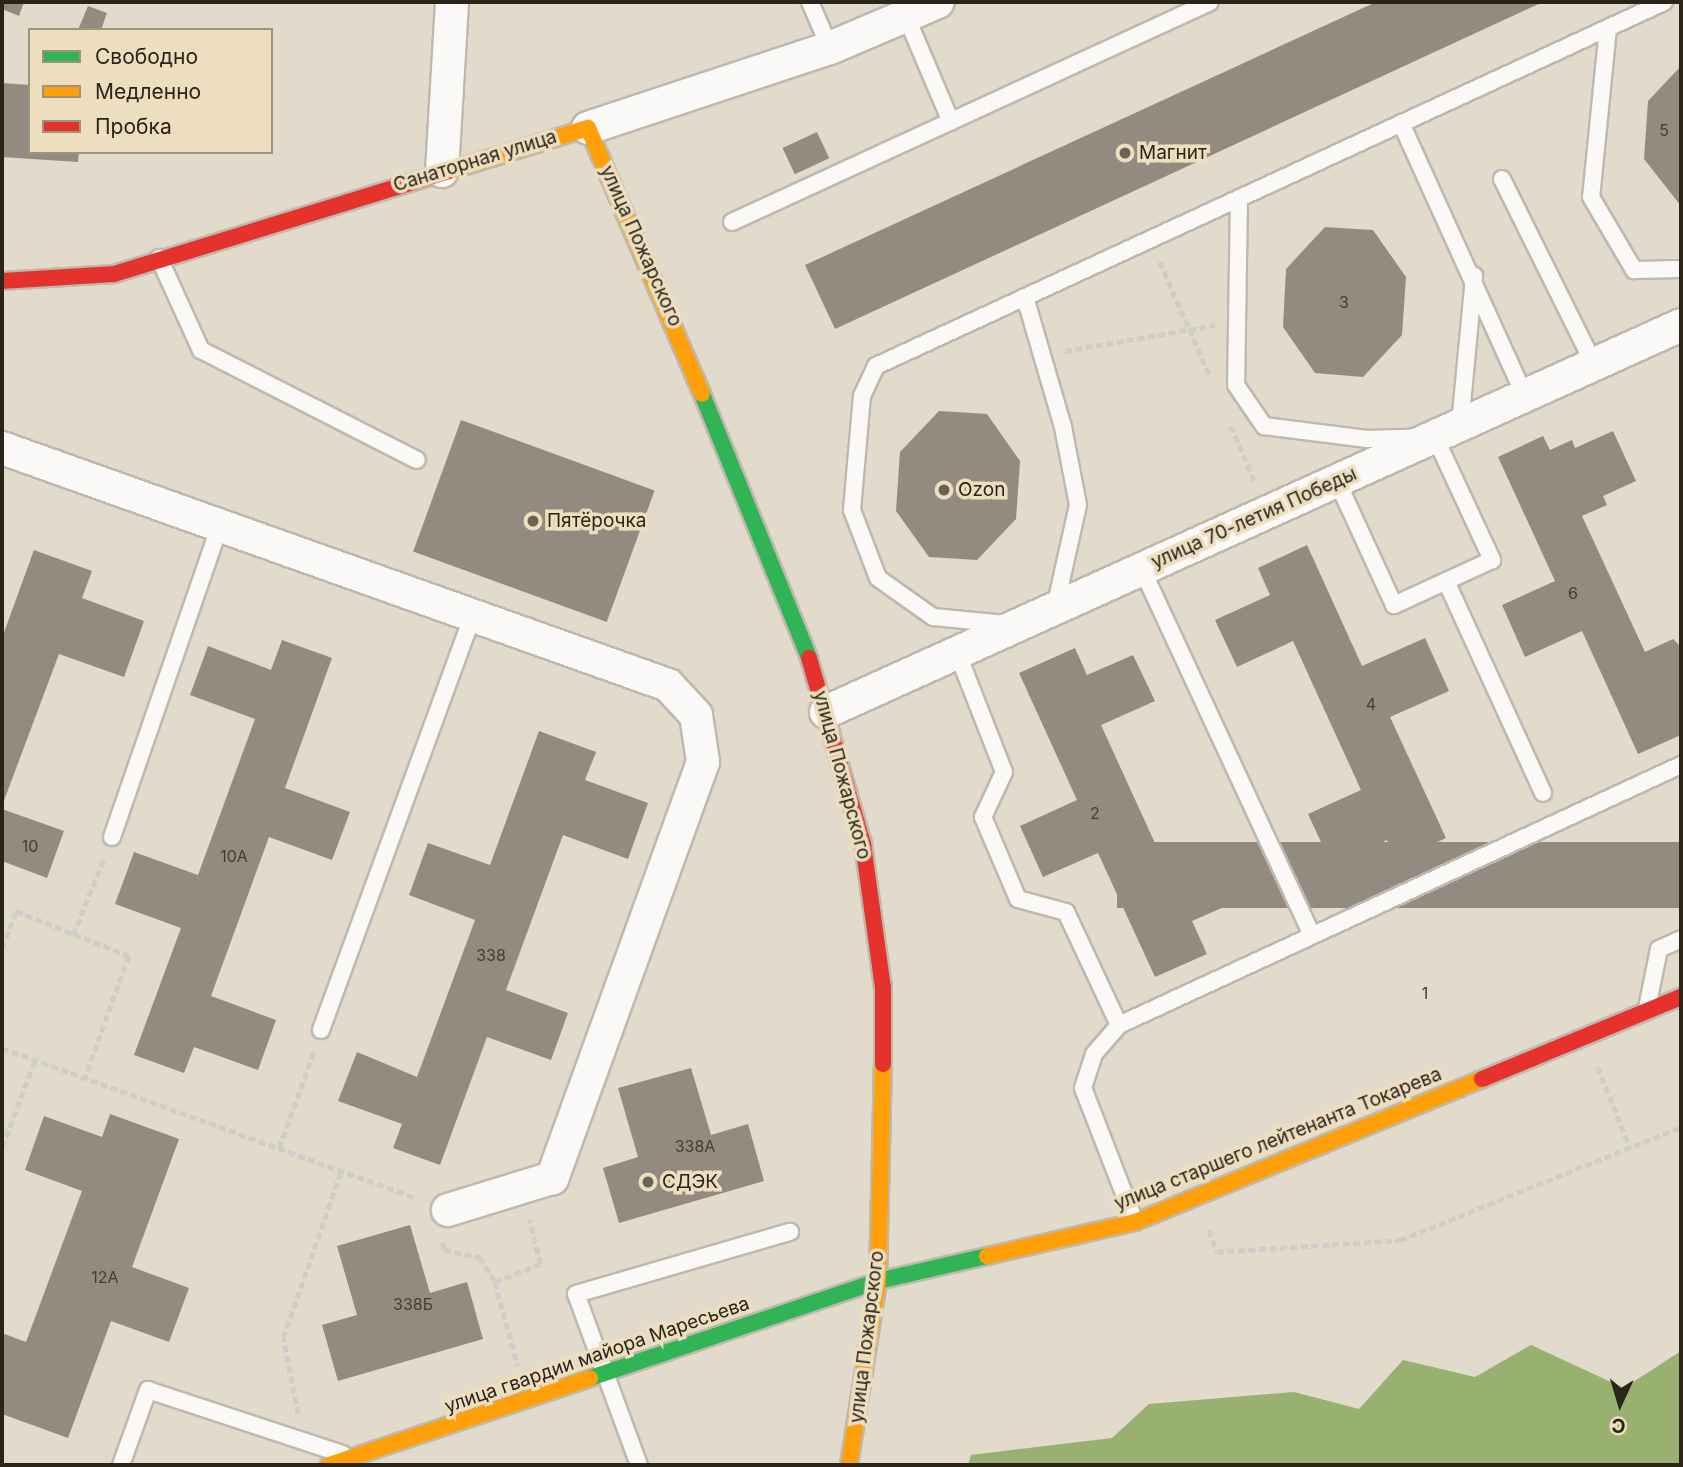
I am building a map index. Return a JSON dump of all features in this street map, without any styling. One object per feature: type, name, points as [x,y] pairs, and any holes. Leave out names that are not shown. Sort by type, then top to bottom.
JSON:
[{"type":"street","points":[[442,172],[452,2]]},
{"type":"street","name":"Санаторная улица","points":[[2,281],[114,274],[588,128],[830,48],[938,2]]},
{"type":"street","name":"улица Пожарского","points":[[588,128],[726,447],[826,712],[863,844],[883,989],[878,1281],[849,1465]]},
{"type":"street","name":"улица 70-летия Победы","points":[[826,712],[1681,325]]},
{"type":"street","points":[[2,448],[668,685],[696,715],[702,740],[703,762],[552,1178],[442,1208]]},
{"type":"street","name":"улица старшего лейтенанта Токарева","points":[[878,1281],[1135,1222],[1681,998]]},
{"type":"street","name":"улица гвардии майора Маресьева","points":[[329,1465],[604,1377],[878,1281]]},
{"type":"lane","points":[[810,2],[830,48]]},
{"type":"lane","points":[[732,222],[1210,2]]},
{"type":"lane","points":[[1018,625],[933,617],[878,578],[852,510],[862,396],[876,366],[1664,2]]},
{"type":"lane","points":[[906,16],[951,122]]},
{"type":"lane","points":[[1608,28],[1591,197],[1634,270],[1681,269]]},
{"type":"lane","points":[[1401,123],[1475,273],[1525,396]]},
{"type":"lane","points":[[1502,179],[1594,364]]},
{"type":"lane","points":[[1239,198],[1236,385],[1264,426],[1367,439],[1448,431]]},
{"type":"lane","points":[[159,258],[201,350],[416,460]]},
{"type":"lane","points":[[1337,481],[1394,605],[1492,560],[1448,431],[1475,273]]},
{"type":"lane","points":[[1025,297],[1042,355],[1078,505],[1055,608]]},
{"type":"lane","points":[[112,837],[220,525]]},
{"type":"lane","points":[[1142,569],[1312,936]]},
{"type":"lane","points":[[1446,581],[1543,793]]},
{"type":"lane","points":[[321,1030],[474,615]]},
{"type":"lane","points":[[957,652],[1004,772],[983,817],[1018,899],[1066,912],[1119,1025]]},
{"type":"lane","points":[[1135,1222],[1083,1088],[1094,1054],[1119,1025],[1681,765]]},
{"type":"lane","points":[[1647,1012],[1659,949],[1681,939]]},
{"type":"lane","points":[[639,1465],[604,1377],[576,1294],[790,1232]]},
{"type":"lane","points":[[121,1465],[148,1390],[355,1457]]},
{"type":"path","points":[[1042,355],[1236,321]]},
{"type":"path","points":[[73,935],[112,837]]},
{"type":"path","points":[[2,948],[16,911],[129,956],[85,1078]]},
{"type":"path","points":[[279,1148],[321,1030]]},
{"type":"path","points":[[1586,1037],[1630,1148]]},
{"type":"path","points":[[2,1048],[442,1208],[444,1250],[480,1257],[495,1282],[528,1402]]},
{"type":"path","points":[[2,1147],[34,1060]]},
{"type":"path","points":[[1195,1197],[1217,1252],[1400,1240],[1681,1127]]},
{"type":"path","points":[[303,1441],[283,1338],[341,1171]]},
{"type":"path","points":[[495,1282],[540,1264],[521,1187]]},
{"type":"shaded area","points":[[1531,1345],[1624,1388],[1681,1351],[1681,1465],[968,1465],[971,1455],[1112,1438],[1149,1404],[1294,1392],[1359,1409],[1403,1360],[1475,1377]]},
{"type":"building","points":[[2,2],[24,2],[19,16],[2,9]]},
{"type":"building","points":[[1376,2],[1543,2],[835,329],[805,265]]},
{"type":"building","points":[[88,6],[107,13],[102,28],[79,28]]},
{"type":"building","points":[[1681,66],[1681,206],[1644,159],[1648,101]]},
{"type":"building","points":[[2,83],[28,85],[28,154],[79,154],[78,162],[2,157]]},
{"type":"building","points":[[817,132],[829,158],[795,174],[783,148]]},
{"type":"building","points":[[1325,227],[1373,230],[1406,277],[1402,335],[1363,377],[1315,373],[1283,327],[1286,269]]},
{"type":"building","points":[[939,411],[987,414],[1020,461],[1016,519],[977,560],[929,557],[896,511],[900,452]]},
{"type":"building","name":"Пятёрочка","points":[[461,420],[655,490],[607,622],[413,552]]},
{"type":"building","points":[[1613,431],[1636,481],[1603,496],[1607,505],[1582,516],[1645,652],[1673,639],[1681,647],[1681,735],[1638,754],[1582,631],[1525,657],[1502,605],[1555,581],[1498,457],[1543,436],[1550,450],[1572,440],[1575,448]]},
{"type":"building","points":[[1307,545],[1362,666],[1425,638],[1449,691],[1390,717],[1446,838],[1397,860],[1387,840],[1332,866],[1308,814],[1361,790],[1293,641],[1237,667],[1215,620],[1270,595],[1258,568]]},
{"type":"building","points":[[34,550],[92,571],[82,598],[144,621],[124,677],[59,654],[2,806],[2,638]]},
{"type":"building","points":[[282,640],[332,658],[285,788],[350,812],[332,860],[269,837],[211,996],[276,1020],[258,1070],[194,1047],[184,1073],[134,1055],[181,928],[115,904],[134,852],[198,875],[255,719],[190,695],[208,646],[271,670]]},
{"type":"building","points":[[1075,648],[1087,675],[1133,655],[1155,701],[1101,725],[1170,876],[1228,849],[1249,896],[1192,921],[1207,954],[1155,977],[1098,853],[1043,877],[1020,826],[1077,800],[1019,673]]},
{"type":"building","points":[[539,731],[596,752],[585,780],[648,803],[628,859],[563,835],[506,990],[568,1013],[551,1060],[487,1037],[440,1165],[393,1148],[402,1124],[338,1101],[357,1052],[417,1077],[475,920],[409,895],[428,843],[490,865]]},
{"type":"building","points":[[2,809],[64,831],[47,878],[2,861]]},
{"type":"building","points":[[1117,842],[1681,842],[1681,908],[1117,908]]},
{"type":"building","points":[[691,1068],[711,1135],[748,1124],[764,1181],[619,1223],[603,1168],[638,1157],[618,1088]]},
{"type":"building","points":[[110,1114],[179,1139],[132,1267],[189,1288],[169,1342],[111,1321],[68,1438],[2,1414],[2,1333],[26,1342],[82,1191],[25,1170],[44,1116],[102,1137]]},
{"type":"building","points":[[410,1225],[430,1293],[467,1282],[483,1339],[338,1381],[322,1325],[357,1315],[337,1246]]},
{"type":"traffic: fast","points":[[702,394],[809,658]]},
{"type":"traffic: fast","points":[[590,1378],[878,1281],[987,1256]]},
{"type":"traffic: slow","points":[[449,171],[588,128],[702,394]]},
{"type":"traffic: slow","points":[[849,1465],[878,1281],[883,1064]]},
{"type":"traffic: slow","points":[[987,1256],[1135,1222],[1482,1079]]},
{"type":"traffic: slow","points":[[329,1465],[590,1378]]},
{"type":"traffic: jam","points":[[2,281],[114,274],[449,171]]},
{"type":"traffic: jam","points":[[809,658],[863,844],[883,988],[883,1064]]},
{"type":"traffic: jam","points":[[1482,1079],[1681,997]]},
{"type":"place","name":"Магнит","points":[[1125,153]]},
{"type":"place","name":"Ozon","points":[[944,490]]},
{"type":"place","name":"Пятёрочка","points":[[533,521]]},
{"type":"place","name":"СДЭК","points":[[648,1182]]}]
